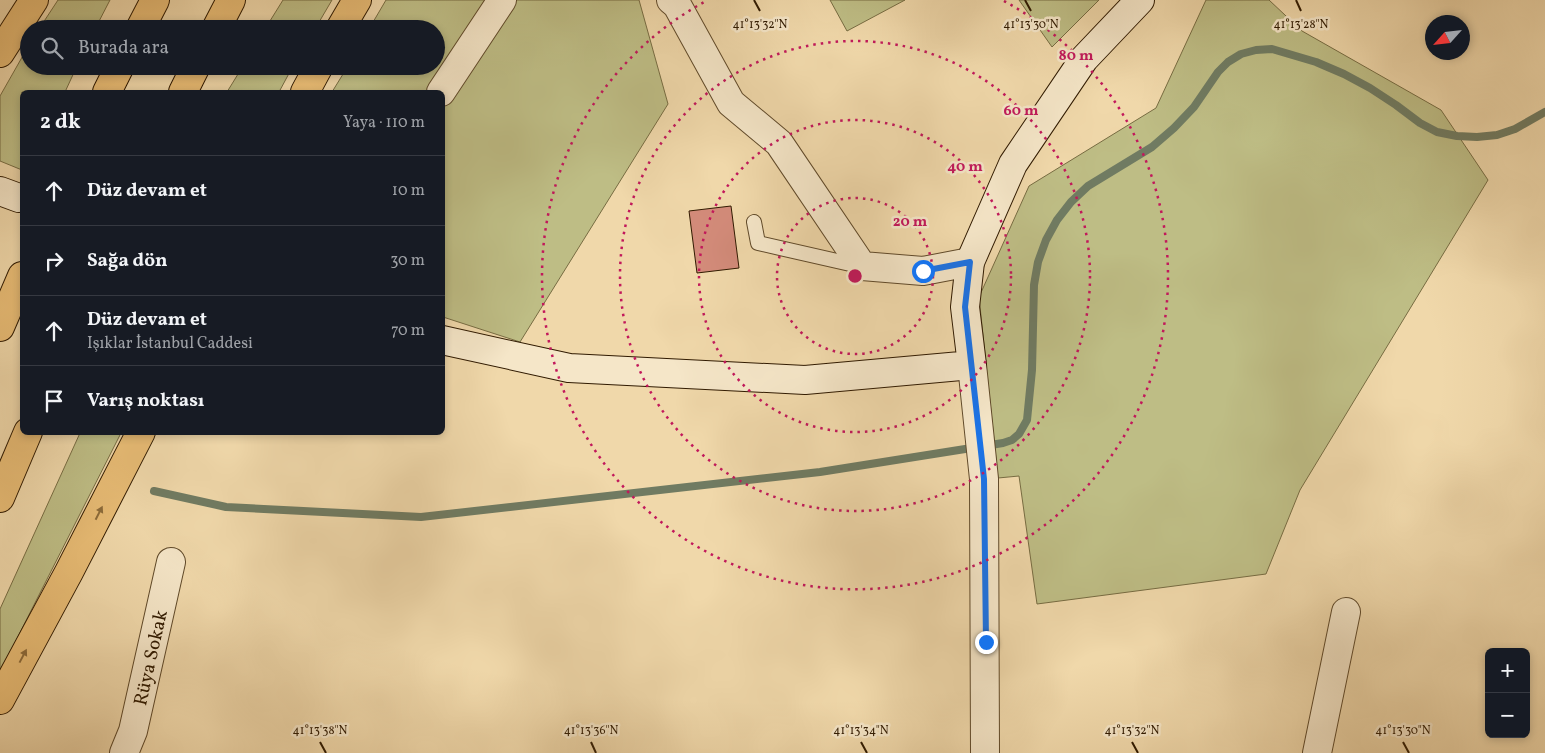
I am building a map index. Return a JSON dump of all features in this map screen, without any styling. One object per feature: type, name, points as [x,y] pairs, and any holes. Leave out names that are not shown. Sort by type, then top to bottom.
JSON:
[{"type":"highway","points":[[21,20],[34,0]]},
{"type":"highway","points":[[145,20],[155,0]]},
{"type":"highway","points":[[221,20],[231,0]]},
{"type":"highway","points":[[345,20],[357,0]]},
{"type":"highway","points":[[0,53],[20,22]]},
{"type":"highway","points":[[108,90],[116,75]]},
{"type":"highway","points":[[184,90],[192,75]]},
{"type":"highway","points":[[306,90],[314,75]]},
{"type":"highway","points":[[0,327],[20,281]]},
{"type":"highway","points":[[0,498],[27,435]]},
{"type":"highway","points":[[0,700],[139,435]]},
{"type":"street","points":[[443,90],[502,0]]},
{"type":"street","points":[[671,0],[677,6],[730,103],[779,143],[862,266],[923,271],[970,262]]},
{"type":"street","points":[[985,753],[984,479],[965,307],[970,262],[1013,164],[1084,59],[1140,0]]},
{"type":"street","points":[[445,341],[569,368],[805,380],[972,365]]},
{"type":"street","name":"Rüya Sokak","points":[[124,753],[133,731],[171,562]]},
{"type":"street","points":[[1316,753],[1346,612]]},
{"type":"lane","points":[[754,222],[758,243],[862,266]]},
{"type":"shaded area","points":[[58,0],[110,0],[100,20],[45,20]]},
{"type":"shaded area","points":[[283,0],[332,0],[320,20],[271,20]]},
{"type":"shaded area","points":[[386,0],[639,0],[668,104],[520,342],[445,318],[445,90],[333,90],[342,75],[445,75],[445,20],[374,20]]},
{"type":"shaded area","points":[[830,0],[905,0],[847,31]]},
{"type":"shaded area","points":[[1019,0],[1099,0],[1052,47]]},
{"type":"shaded area","points":[[1206,0],[1269,0],[1302,31],[1441,110],[1488,180],[1300,490],[1266,574],[1037,604],[1019,476],[998,478],[979,297],[1029,186],[1156,108]]},
{"type":"shaded area","points":[[20,61],[20,75],[73,75],[66,90],[20,90],[20,169],[0,161],[0,96]]},
{"type":"shaded area","points":[[237,75],[288,75],[280,90],[228,90]]},
{"type":"shaded area","points":[[79,435],[120,435],[0,672],[0,609]]},
{"type":"building","points":[[731,206],[739,268],[697,273],[689,211]]},
{"type":"waterway","points":[[154,491],[226,507],[421,517],[820,472],[1003,443],[1012,440],[1019,434],[1027,420],[1032,370],[1034,285],[1038,262],[1046,240],[1057,220],[1071,202],[1088,186],[1152,147],[1174,128],[1194,107],[1218,72],[1228,62],[1241,54],[1256,50],[1272,49],[1316,62],[1370,88],[1420,123],[1437,132],[1457,136],[1497,135],[1515,129],[1545,112]]},
{"type":"route","points":[[923,271],[970,262],[965,307],[984,479],[986,642]]}]
